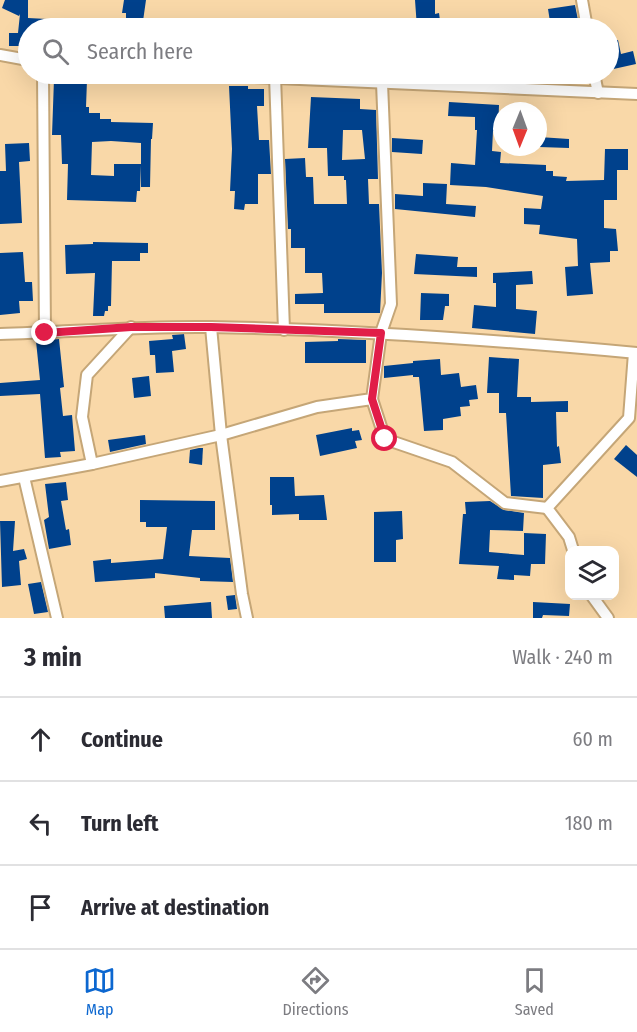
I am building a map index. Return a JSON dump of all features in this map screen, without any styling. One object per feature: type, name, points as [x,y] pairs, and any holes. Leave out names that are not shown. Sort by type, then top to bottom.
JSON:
[{"type":"street","points":[[582,0],[585,18]]},
{"type":"street","points":[[0,56],[18,59]]},
{"type":"street","points":[[43,84],[45,333]]},
{"type":"street","points":[[275,84],[284,330]]},
{"type":"street","points":[[382,84],[391,304],[381,333],[372,399],[385,439],[452,462],[505,503],[547,508],[569,537],[572,546]]},
{"type":"street","points":[[404,84],[637,94]]},
{"type":"street","points":[[596,84],[598,93]]},
{"type":"street","points":[[92,464],[82,417],[87,375],[131,327]]},
{"type":"street","points":[[0,334],[131,327],[211,327],[381,333],[636,353],[629,418],[547,508]]},
{"type":"street","points":[[211,327],[221,435],[247,618]]},
{"type":"street","points":[[0,481],[92,464],[221,435],[317,407],[372,399]]},
{"type":"street","points":[[24,477],[57,618]]},
{"type":"street","points":[[595,600],[608,618]]},
{"type":"building","points":[[5,0],[28,0],[28,18],[20,18],[20,14],[19,16],[2,8]]},
{"type":"building","points":[[124,0],[146,0],[143,18],[126,18],[126,13],[122,13]]},
{"type":"building","points":[[415,0],[435,0],[435,14],[439,13],[440,18],[416,18]]},
{"type":"building","points":[[575,5],[578,18],[549,18],[548,9]]},
{"type":"building","points":[[9,33],[18,33],[18,46],[9,46]]},
{"type":"building","points":[[619,45],[621,54],[633,51],[636,64],[619,68]]},
{"type":"building","points":[[54,84],[87,84],[86,107],[89,107],[89,113],[100,113],[100,119],[111,119],[111,122],[153,123],[150,187],[141,187],[141,165],[140,191],[137,191],[136,202],[67,200],[68,164],[62,164],[61,135],[52,135]],"holes":[[[92,142],[141,143],[141,164],[114,164],[114,176],[91,175]]]},
{"type":"building","points":[[229,86],[264,89],[264,106],[257,106],[259,140],[269,140],[271,174],[258,174],[258,204],[245,204],[244,210],[234,209],[235,191],[230,191],[232,149]]},
{"type":"building","points":[[311,97],[360,99],[360,109],[376,110],[378,179],[368,179],[369,204],[379,204],[382,273],[380,313],[324,313],[324,304],[295,304],[295,294],[323,293],[322,273],[305,273],[305,248],[291,248],[285,159],[305,158],[306,177],[313,177],[314,204],[347,204],[344,176],[328,176],[327,148],[308,148]],"holes":[[[343,130],[362,130],[365,159],[342,160]]]},
{"type":"building","points":[[449,102],[493,105],[493,156],[501,156],[500,163],[546,165],[546,171],[553,171],[553,176],[567,177],[566,181],[604,180],[605,149],[628,149],[628,170],[617,170],[617,200],[604,200],[604,228],[616,229],[618,251],[610,251],[610,262],[590,263],[593,294],[567,296],[565,267],[578,266],[577,239],[539,234],[540,225],[524,224],[524,208],[541,209],[543,196],[486,187],[450,185],[451,163],[475,165],[477,130],[475,130],[475,117],[448,116]]},
{"type":"building","points":[[392,138],[423,140],[422,154],[392,152]]},
{"type":"building","points":[[547,138],[569,139],[569,148],[547,147]]},
{"type":"building","points":[[29,143],[30,161],[19,162],[22,223],[0,224],[0,171],[6,171],[5,144]]},
{"type":"building","points":[[423,183],[447,184],[446,204],[476,206],[475,217],[395,209],[395,194],[423,196]]},
{"type":"building","points":[[93,242],[148,243],[148,253],[140,253],[140,261],[112,261],[111,306],[108,306],[108,311],[105,311],[104,316],[93,316],[95,273],[66,274],[65,245],[93,244]]},
{"type":"building","points":[[23,252],[25,282],[32,282],[33,301],[19,301],[20,313],[0,315],[0,253]]},
{"type":"building","points":[[416,254],[458,257],[457,267],[477,267],[477,277],[414,274]]},
{"type":"building","points":[[532,271],[533,284],[516,285],[516,309],[537,311],[535,334],[472,328],[474,305],[496,307],[496,283],[493,283],[493,273]]},
{"type":"building","points":[[421,293],[449,294],[449,306],[445,306],[443,320],[420,320]]},
{"type":"building","points":[[184,334],[186,349],[172,351],[174,372],[156,373],[155,355],[150,355],[149,341],[173,339],[172,335]]},
{"type":"building","points":[[59,339],[64,387],[60,388],[63,416],[72,415],[75,451],[60,452],[61,457],[45,458],[40,394],[0,396],[0,383],[40,380],[36,341]]},
{"type":"building","points":[[338,339],[366,340],[366,363],[305,363],[305,342],[338,341]]},
{"type":"building","points":[[489,357],[519,359],[517,397],[531,397],[531,402],[568,401],[568,412],[556,412],[557,447],[559,446],[561,463],[543,465],[543,498],[511,496],[506,413],[499,413],[499,393],[487,393]]},
{"type":"building","points":[[440,359],[441,375],[459,373],[461,387],[476,385],[478,399],[469,400],[470,406],[460,407],[461,416],[443,419],[443,430],[424,431],[419,377],[413,377],[413,375],[384,378],[384,366]]},
{"type":"building","points":[[149,376],[151,396],[134,398],[132,378]]},
{"type":"building","points":[[352,428],[352,431],[359,430],[362,440],[355,441],[357,448],[320,456],[316,435]]},
{"type":"building","points":[[145,435],[146,444],[110,452],[108,440]]},
{"type":"building","points":[[626,445],[637,455],[637,477],[614,459]]},
{"type":"building","points":[[203,448],[202,465],[189,463],[190,450]]},
{"type":"building","points":[[270,477],[294,477],[295,496],[324,495],[327,520],[299,520],[299,514],[272,515]]},
{"type":"building","points":[[66,482],[68,500],[61,501],[71,545],[49,549],[44,520],[49,517],[45,484]]},
{"type":"building","points":[[140,500],[215,501],[215,530],[192,530],[189,556],[230,558],[233,582],[200,581],[200,578],[155,573],[155,578],[95,582],[93,561],[111,559],[111,563],[163,559],[167,527],[146,527],[146,522],[140,522]]},
{"type":"building","points":[[490,501],[504,510],[524,513],[523,531],[490,530],[489,552],[524,555],[524,533],[546,534],[545,564],[531,564],[530,576],[514,575],[514,580],[497,579],[499,566],[459,564],[463,514],[466,514],[465,502]]},
{"type":"building","points":[[402,511],[403,539],[396,540],[396,562],[374,562],[374,512]]},
{"type":"building","points":[[0,521],[15,521],[13,551],[24,549],[27,559],[19,561],[21,585],[2,587]]},
{"type":"building","points":[[41,582],[48,612],[34,614],[28,584]]},
{"type":"building","points":[[235,595],[237,609],[228,610],[226,596]]},
{"type":"building","points":[[211,602],[212,618],[165,618],[164,606]]},
{"type":"building","points":[[533,602],[570,604],[569,616],[543,615],[542,618],[533,618]]},
{"type":"route","points":[[45,333],[131,327],[211,327],[381,333],[372,399],[385,439]]}]
